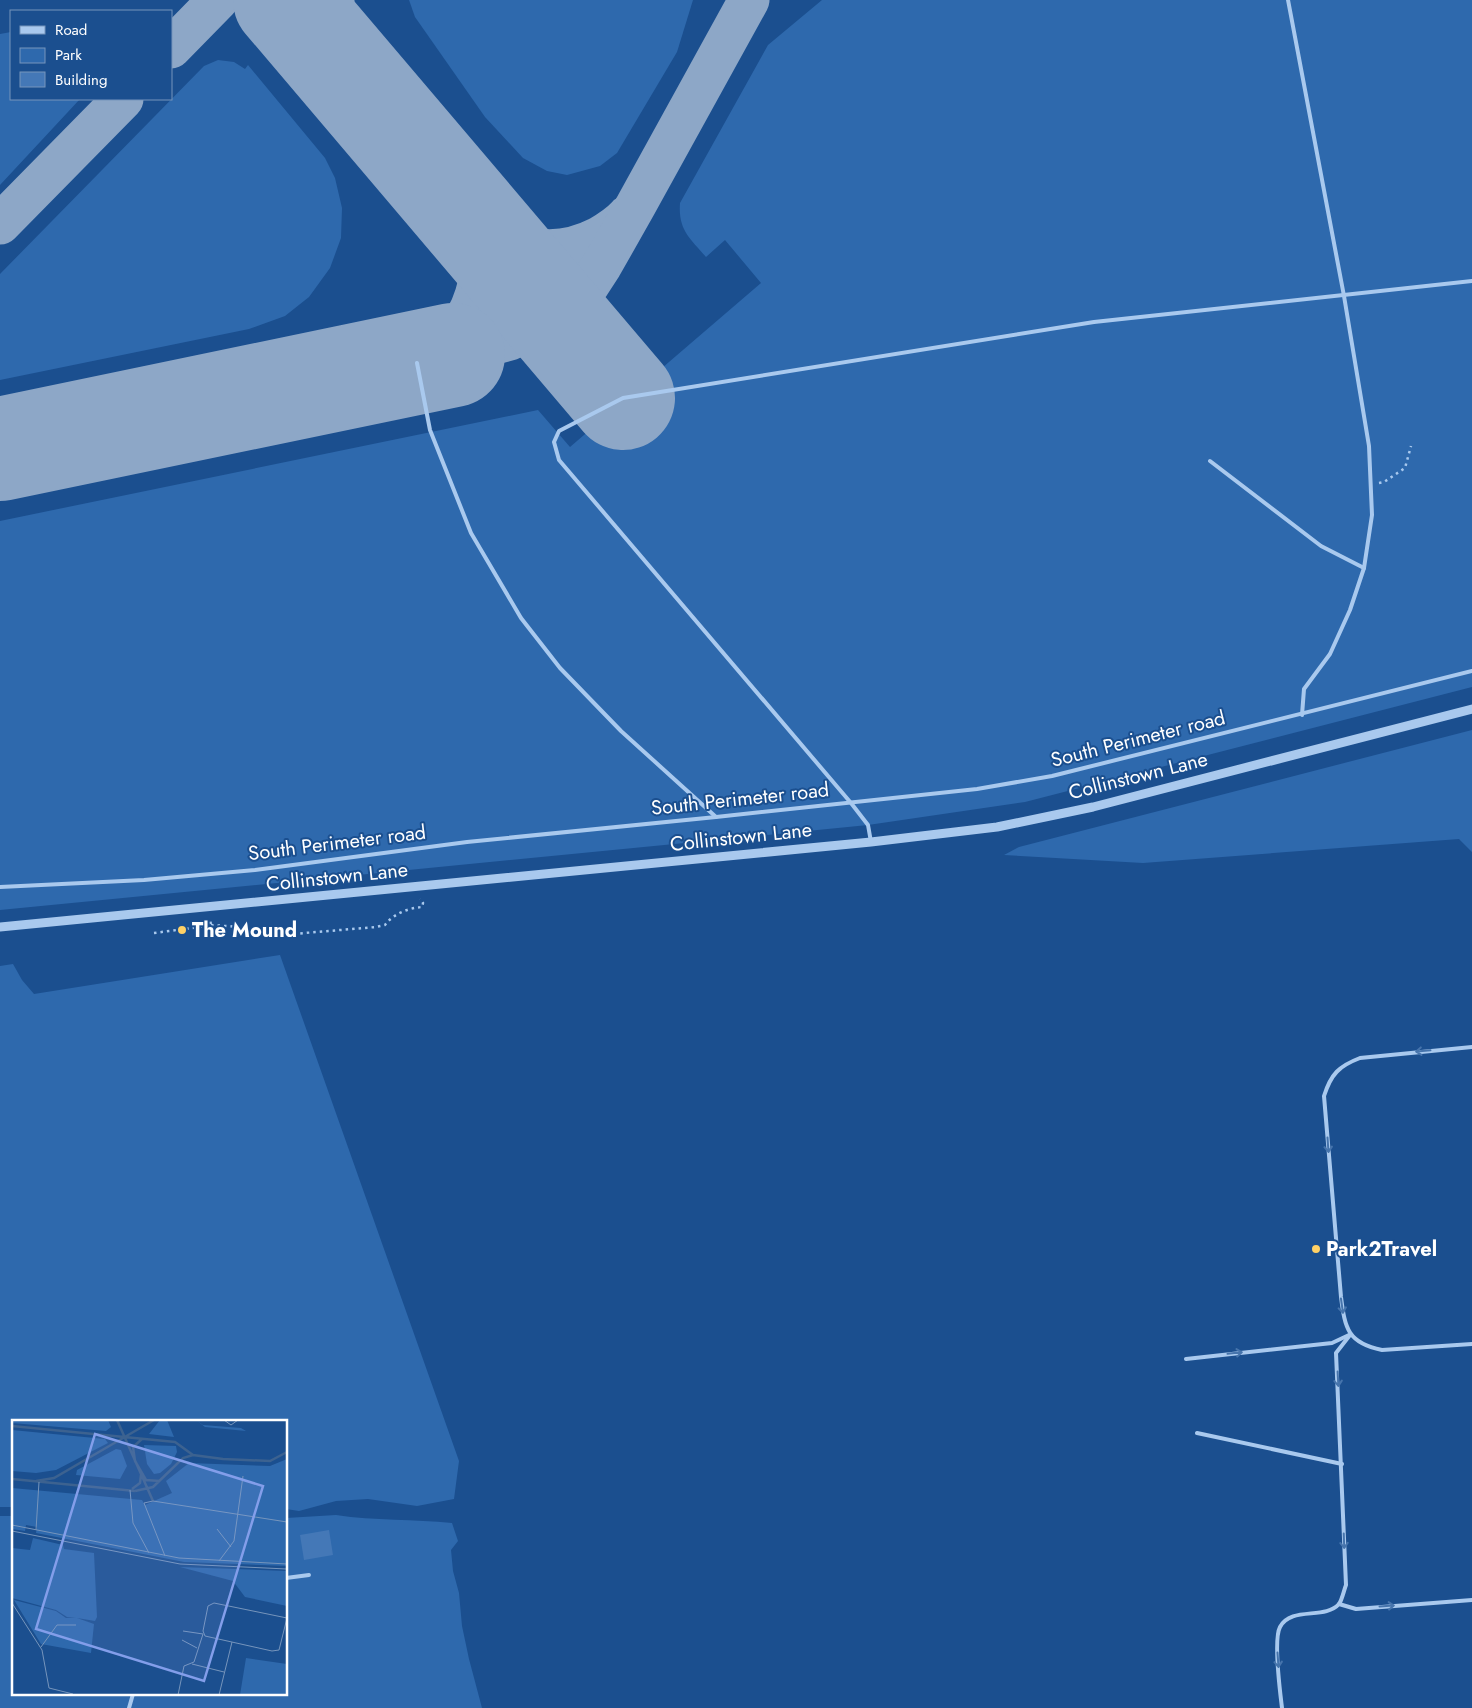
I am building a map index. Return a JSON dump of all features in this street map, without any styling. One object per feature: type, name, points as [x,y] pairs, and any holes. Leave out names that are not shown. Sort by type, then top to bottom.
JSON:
[{"type":"street","name":"Collinstown Lane","points":[[0,927],[871,842],[997,827],[1092,807],[1472,709]]},
{"type":"lane","points":[[1288,0],[1344,296],[1370,446],[1372,514],[1364,568],[1350,610],[1330,654],[1304,689],[1302,715]]},
{"type":"lane","points":[[871,842],[868,825],[851,803],[559,460],[554,442],[559,431],[623,398],[1094,322],[1472,281]]},
{"type":"lane","points":[[417,362],[430,430],[471,533],[521,618],[560,668],[621,731],[716,817]]},
{"type":"lane","points":[[1210,461],[1321,546],[1364,568]]},
{"type":"lane","name":"South Perimeter road","points":[[0,887],[153,880],[254,870],[466,842],[851,803],[977,788],[1052,776],[1472,671]]},
{"type":"lane","points":[[1472,1047],[1360,1058],[1341,1067],[1331,1079],[1324,1096],[1341,1298],[1345,1322],[1350,1335],[1371,1347],[1391,1351],[1472,1344]]},
{"type":"lane","points":[[1186,1359],[1332,1343],[1350,1335]]},
{"type":"lane","points":[[1282,1708],[1277,1640],[1280,1627],[1290,1617],[1324,1612],[1339,1604],[1346,1586],[1336,1354],[1350,1335]]},
{"type":"lane","points":[[1197,1433],[1342,1464]]},
{"type":"lane","points":[[288,1578],[309,1575]]},
{"type":"lane","points":[[1339,1604],[1356,1609],[1472,1600]]},
{"type":"path","points":[[1371,484],[1384,482],[1405,468],[1411,446]]},
{"type":"path","points":[[154,933],[189,930],[211,925],[240,927],[252,933],[263,935],[376,927],[385,925],[392,917],[413,908],[422,907],[422,900],[416,894]]},
{"type":"path","points":[[211,907],[214,914],[211,916],[211,925]]},
{"type":"green space","points":[[409,0],[693,0],[677,52],[617,153],[600,166],[567,175],[547,171],[523,158],[485,117],[415,17]]},
{"type":"green space","points":[[822,0],[1472,0],[1472,687],[1025,802],[868,825],[0,910],[0,521],[538,410],[570,447],[761,283],[725,240],[706,257],[690,239],[683,227],[680,203],[768,45]]},
{"type":"green space","points":[[10,32],[10,100],[79,100],[0,185],[0,34]]},
{"type":"green space","points":[[218,60],[234,62],[245,69],[248,65],[325,158],[335,178],[342,208],[341,238],[330,268],[309,297],[285,316],[249,329],[0,380],[0,274],[204,66]]},
{"type":"green space","points":[[1472,730],[1472,852],[1459,839],[1143,863],[1004,855],[1019,847]]},
{"type":"green space","points":[[280,955],[459,1461],[454,1499],[417,1506],[368,1499],[336,1501],[299,1511],[288,1509],[288,1420],[12,1420],[12,1507],[0,1507],[0,966],[13,964],[22,980],[34,994]]},
{"type":"green space","points":[[336,1515],[452,1523],[458,1541],[451,1550],[453,1571],[459,1593],[462,1626],[482,1708],[0,1708],[0,1516],[12,1516],[12,1696],[288,1696],[288,1518]]},
{"type":"building","points":[[329,1530],[333,1555],[304,1560],[300,1535]]},
{"type":"taxiway","points":[[172,47],[218,0]]},
{"type":"taxiway","points":[[334,0],[333,19],[335,37],[348,67],[407,142],[476,220],[490,231],[520,245],[535,248],[567,248],[599,237],[627,216]]},
{"type":"taxiway","points":[[453,355],[510,340],[536,328],[554,316],[589,285],[636,205],[749,0]]},
{"type":"taxiway","points":[[0,224],[122,100]]},
{"type":"taxiway","points":[[411,364],[446,342],[458,329],[471,307],[478,282],[480,257],[475,235],[463,209]]},
{"type":"runway","points":[[285,0],[623,398]]},
{"type":"runway","points":[[0,449],[453,355]]},
{"type":"place","name":"The Mound","points":[[182,930]]},
{"type":"place","name":"Park2Travel","points":[[1316,1249]]}]
